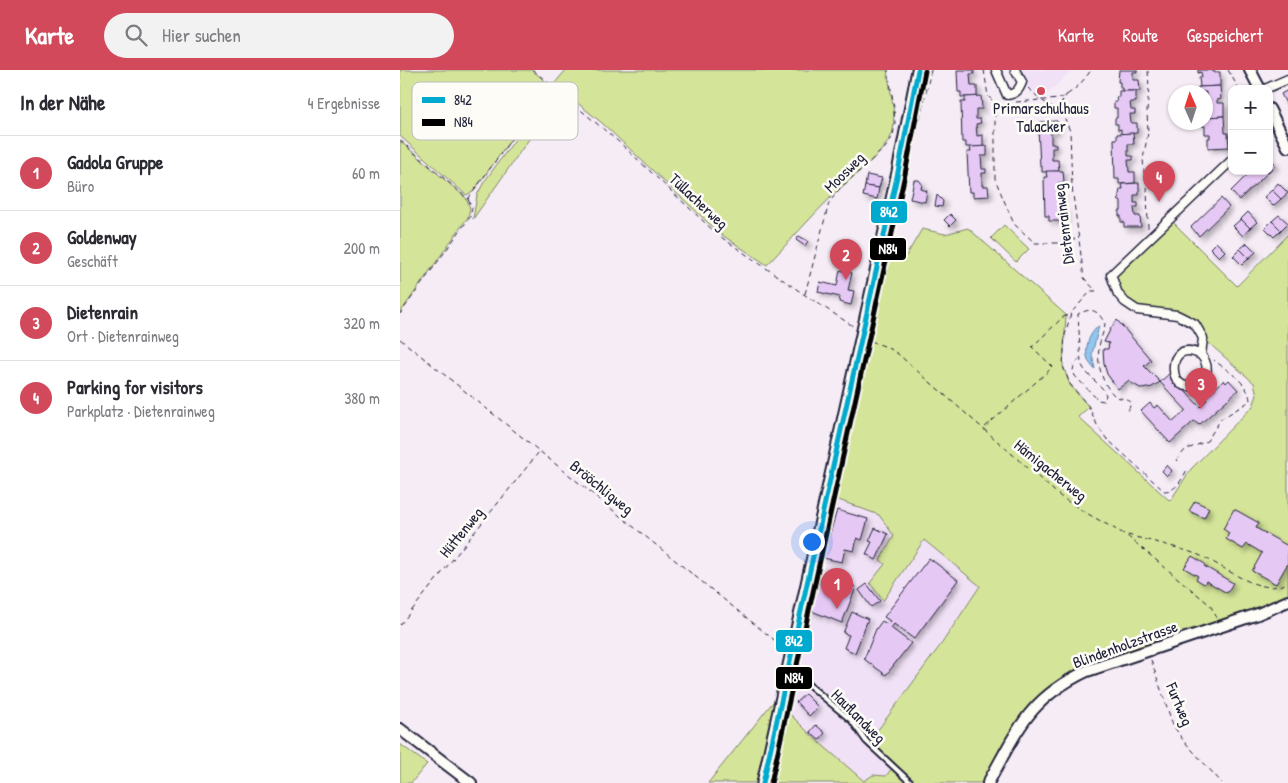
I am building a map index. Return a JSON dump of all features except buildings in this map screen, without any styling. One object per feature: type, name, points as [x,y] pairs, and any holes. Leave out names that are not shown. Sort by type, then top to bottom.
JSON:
[{"type":"main road","points":[[763,783],[901,156],[918,70]]},
{"type":"street","points":[[996,70],[1007,95],[1013,95],[1022,82],[1015,70]]},
{"type":"street","points":[[1250,70],[1258,85]]},
{"type":"street","points":[[1273,86],[1288,79]]},
{"type":"street","points":[[1273,125],[1288,147]]},
{"type":"street","points":[[1201,352],[1184,352],[1176,359],[1173,370],[1177,380],[1187,385],[1193,385],[1202,380],[1207,370],[1201,352],[1203,338],[1195,324],[1177,315],[1137,310],[1125,302],[1114,285],[1111,275],[1228,164]]},
{"type":"street","name":"Blindenholzstrasse","points":[[988,783],[1026,717],[1051,692],[1068,680],[1087,671],[1258,614],[1288,601]]},
{"type":"street","points":[[400,729],[471,783]]},
{"type":"lane","name":"Hauflandweg","points":[[788,670],[797,675],[852,721],[866,741],[911,783]]},
{"type":"path","name":"Tüllacherweg","points":[[533,70],[546,82]]},
{"type":"path","name":"Moosweg","points":[[805,295],[829,203],[840,188],[885,148],[894,136],[894,107],[888,70]]},
{"type":"path","points":[[984,70],[988,96],[994,103],[996,179],[1014,224],[1035,243],[1058,243],[1079,238]]},
{"type":"path","points":[[1013,102],[1057,99],[1067,94],[1086,78],[1091,70]]},
{"type":"path","points":[[1148,70],[1148,133],[1143,159],[1147,184],[1148,239]]},
{"type":"path","points":[[1228,70],[1237,85]]},
{"type":"path","points":[[1022,82],[1040,100],[1060,114],[1061,104],[1067,94]]},
{"type":"path","points":[[994,103],[1004,103]]},
{"type":"path","name":"Tüllacherweg","points":[[578,109],[620,143],[718,235],[862,334],[888,348]]},
{"type":"path","name":"Dietenrainweg","points":[[1060,114],[1065,119],[1070,132],[1072,187],[1084,278],[1096,291],[1091,291],[1071,313],[1065,335],[1063,366],[1070,384],[1089,407],[1098,427],[1106,438],[1164,491],[1176,488],[1188,468]]},
{"type":"path","points":[[400,140],[468,200],[472,208],[470,217],[400,314]]},
{"type":"path","points":[[468,200],[511,140]]},
{"type":"path","points":[[1080,359],[1075,363],[1073,370],[1075,376],[1098,400],[1104,401],[1106,395],[1098,383],[1086,372],[1080,359],[1078,314],[1092,310],[1100,315],[1105,324],[1099,349],[1103,379],[1115,396],[1131,402],[1128,412]]},
{"type":"path","points":[[984,428],[1053,366],[1032,347],[1063,317],[1071,313]]},
{"type":"path","name":"Brööchligweg","points":[[400,339],[791,653]]},
{"type":"path","name":"Hämigacherweg","points":[[888,348],[904,359],[1062,497],[1126,535],[1210,605],[1220,626]]},
{"type":"path","points":[[1176,461],[1185,450],[1207,441],[1221,419],[1250,401],[1246,387],[1201,352]]},
{"type":"path","points":[[1098,383],[1103,379]]},
{"type":"path","name":"Hüttenweg","points":[[400,625],[539,451]]},
{"type":"path","points":[[1126,535],[1197,554],[1241,578],[1268,587],[1280,587],[1288,582]]},
{"type":"path","name":"Furtweg","points":[[1148,650],[1160,691],[1173,725],[1183,740],[1222,783]]},
{"type":"shaded area","name":"Primarschulhaus Talacker","points":[[1015,70],[1072,70],[1041,100],[1022,82]]},
{"type":"shaded area","points":[[836,499],[879,515],[895,536],[880,559],[886,564],[884,601],[924,540],[980,585],[941,643],[866,746],[892,769],[886,776],[873,775],[864,782],[789,713],[824,536],[831,520]]},
{"type":"green space","points":[[400,70],[532,70],[545,81],[412,82],[412,140],[510,140],[473,192],[466,195],[400,136]]},
{"type":"green space","points":[[566,70],[887,70],[894,124],[890,139],[876,156],[833,195],[767,265],[719,233],[602,123],[578,104],[578,82],[556,82]]},
{"type":"green space","points":[[515,140],[528,140],[473,219],[477,195],[484,182]]},
{"type":"green space","points":[[400,141],[466,198],[470,208],[468,217],[400,313]]},
{"type":"green space","points":[[1169,218],[1237,286],[1288,234],[1288,601],[1087,671],[1038,703],[988,783],[773,783],[789,713],[812,736],[864,781],[873,775],[886,776],[892,768],[866,746],[942,643],[980,586],[924,540],[883,601],[870,583],[885,564],[880,560],[894,536],[879,515],[836,499],[890,254],[906,256],[922,229],[945,234],[968,228],[1066,315],[1063,366],[1070,385],[1089,407],[1078,417],[1170,501],[1191,469],[1253,406],[1257,395],[1254,383],[1203,338],[1195,324],[1177,315],[1154,313],[1125,302],[1111,275]]},
{"type":"green space","points":[[1004,225],[1029,249],[1016,262],[991,238]]},
{"type":"green space","points":[[777,697],[758,783],[708,783]]},
{"type":"green space","points":[[400,744],[427,764],[411,783],[400,783]]},
{"type":"water","points":[[1099,326],[1092,354],[1095,369],[1088,359],[1087,347],[1091,335]]},
{"type":"transit line","name":"842","points":[[763,783],[898,172],[918,70]]},
{"type":"transit line","name":"N84","points":[[771,783],[905,174],[925,71]]},
{"type":"place","name":"Primarschulhaus Talacker","points":[[1041,91]]},
{"type":"place","name":"Parking for visitors","points":[[1159,202]]},
{"type":"place","name":"Goldenway","points":[[846,280]]},
{"type":"place","name":"Dietenrain","points":[[1201,409]]},
{"type":"place","name":"Gadola Gruppe","points":[[837,609]]}]
